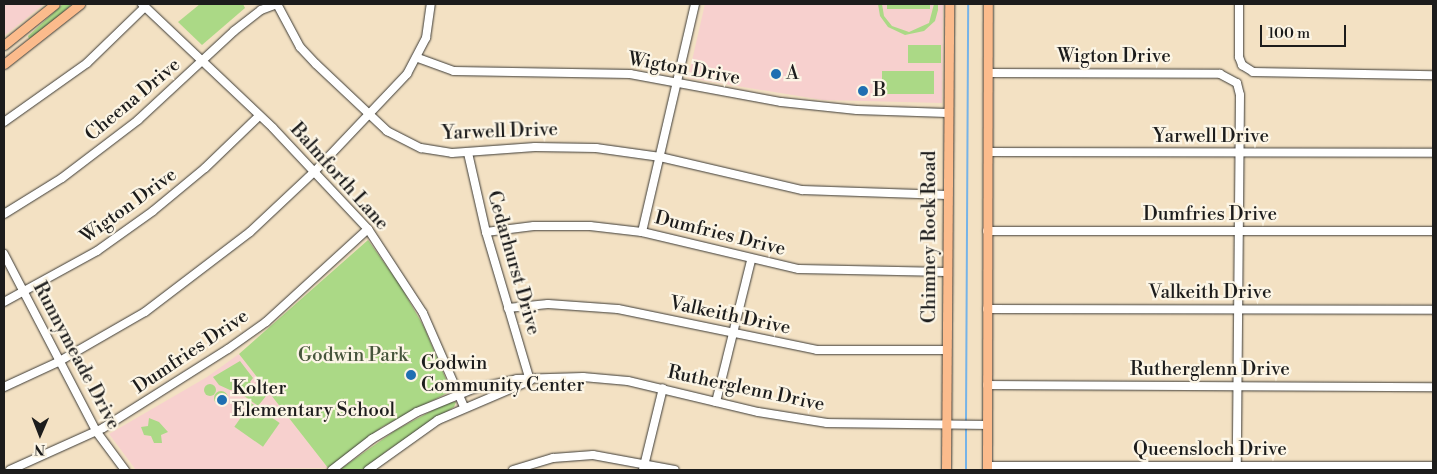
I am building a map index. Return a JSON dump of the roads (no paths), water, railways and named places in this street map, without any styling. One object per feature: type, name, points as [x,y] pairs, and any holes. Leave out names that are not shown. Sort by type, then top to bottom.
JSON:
[{"type":"main road","points":[[4,45],[55,4]]},
{"type":"main road","points":[[4,64],[28,48],[80,4]]},
{"type":"main road","name":"Chimney Rock Road","points":[[946,470],[949,4]]},
{"type":"main road","points":[[987,468],[988,4]]},
{"type":"main road","points":[[18,35],[28,48]]},
{"type":"street","name":"Cheena Drive","points":[[4,214],[62,178],[154,108],[252,16],[277,4]]},
{"type":"street","name":"Yarwell Drive","points":[[277,4],[300,47],[387,131],[420,148],[437,152],[468,153],[572,146],[660,157],[802,190],[947,195]]},
{"type":"street","points":[[4,387],[58,362],[145,312],[197,275],[250,232],[315,171],[402,81],[418,58],[430,26],[432,4]]},
{"type":"street","points":[[642,232],[695,4]]},
{"type":"street","points":[[1240,4],[1239,57],[1246,68],[1259,74],[1433,75]]},
{"type":"street","name":"Balmforth Lane","points":[[143,5],[315,171],[368,229],[423,313],[464,407]]},
{"type":"street","points":[[4,122],[87,63],[143,5]]},
{"type":"street","name":"Wigton Drive","points":[[418,58],[454,71],[606,73],[678,81],[727,93],[810,106],[947,113]]},
{"type":"street","name":"Wigton Drive","points":[[988,73],[1220,74],[1237,83],[1239,153]]},
{"type":"street","name":"Wigton Drive","points":[[4,302],[22,294],[97,250],[153,211],[205,168],[259,116]]},
{"type":"street","name":"Yarwell Drive","points":[[988,152],[1433,153]]},
{"type":"street","name":"Cedarhurst Drive","points":[[468,153],[486,232],[530,381]]},
{"type":"street","points":[[1237,468],[1239,153]]},
{"type":"street","name":"Dumfries Drive","points":[[486,232],[556,225],[642,232],[751,261],[820,271],[946,272]]},
{"type":"street","name":"Dumfries Drive","points":[[10,470],[96,431],[158,395],[266,322],[368,229]]},
{"type":"street","name":"Dumfries Drive","points":[[987,231],[1433,231]]},
{"type":"street","name":"Runnymeade Drive","points":[[4,254],[22,294],[96,431],[125,470]]},
{"type":"street","points":[[716,402],[751,261]]},
{"type":"street","name":"Valkeith Drive","points":[[508,308],[548,304],[591,305],[817,350],[946,350]]},
{"type":"street","name":"Valkeith Drive","points":[[987,309],[1433,310]]},
{"type":"street","name":"Rutherglenn Drive","points":[[332,470],[383,431],[417,412],[459,395],[494,384],[583,377],[663,388],[716,402],[818,422],[987,425]]},
{"type":"street","name":"Rutherglenn Drive","points":[[368,470],[408,439],[464,407],[530,381]]},
{"type":"street","name":"Rutherglenn Drive","points":[[988,385],[1433,387]]},
{"type":"street","points":[[644,466],[663,388]]},
{"type":"street","points":[[513,470],[536,462],[572,456],[612,457],[644,466],[675,470]]},
{"type":"street","name":"Queensloch Drive","points":[[987,468],[1392,468],[1433,466]]},
{"type":"waterway","points":[[966,421],[968,4]]},
{"type":"waterway","points":[[966,426],[966,470]]},
{"type":"place","name":"A","points":[[776,74]]},
{"type":"place","name":"B","points":[[863,91]]},
{"type":"place","name":"Godwin Community Center","points":[[411,375]]},
{"type":"place","name":"Kolter Elementary School","points":[[222,400]]},
{"type":"park label","name":"Godwin Park","points":[[353,356]]}]
